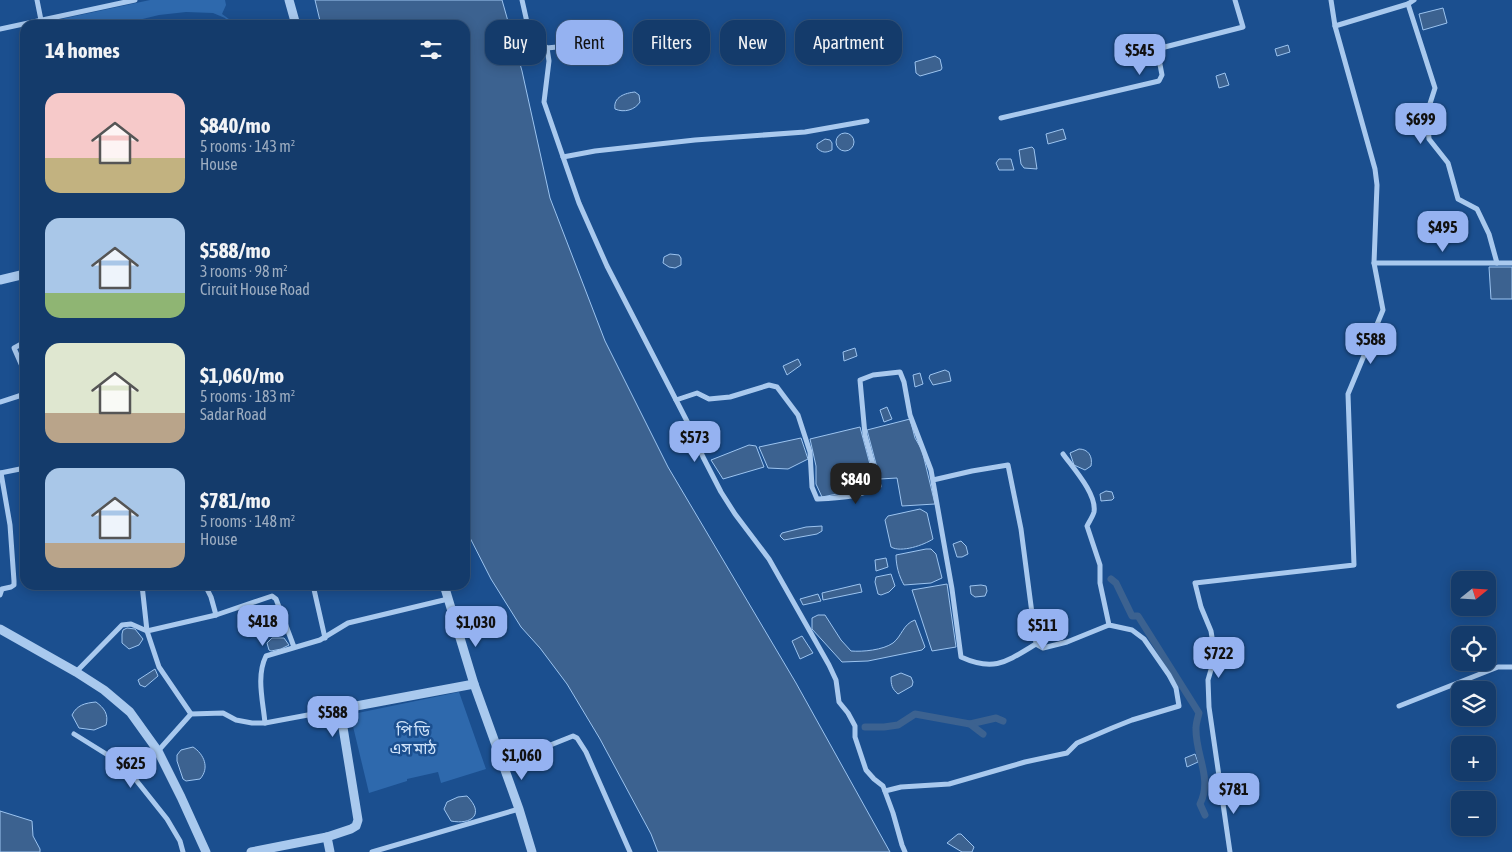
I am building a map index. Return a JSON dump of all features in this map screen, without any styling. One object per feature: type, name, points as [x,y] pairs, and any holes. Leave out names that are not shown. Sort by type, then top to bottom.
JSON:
[{"type":"street","points":[[37,0],[41,20],[135,0]]},
{"type":"street","points":[[289,0],[295,20]]},
{"type":"street","points":[[522,0],[529,31],[547,48],[549,61],[544,102],[579,203],[607,266],[691,429],[721,492],[769,558],[792,602],[823,654],[836,680],[839,702],[855,726],[855,737],[866,770],[883,786],[905,852]]},
{"type":"street","points":[[1000,118],[1159,81],[1162,75],[1156,49],[1243,28],[1235,0]]},
{"type":"street","points":[[1230,852],[1209,707],[1208,680],[1216,656],[1211,631],[1200,606],[1195,583],[1354,565],[1348,394],[1383,310],[1374,263],[1376,177],[1336,26],[1331,0]]},
{"type":"street","points":[[1336,26],[1408,4],[1414,0]]},
{"type":"street","points":[[1408,4],[1435,88],[1427,113],[1429,139],[1448,163],[1458,199],[1477,209],[1489,234],[1497,263]]},
{"type":"street","points":[[0,29],[20,25]]},
{"type":"street","points":[[547,48],[556,47]]},
{"type":"street","points":[[562,157],[595,151],[695,140],[805,132],[867,122]]},
{"type":"street","points":[[1374,263],[1512,263]]},
{"type":"street","points":[[0,280],[20,275]]},
{"type":"street","points":[[20,345],[14,348],[20,361]]},
{"type":"street","points":[[676,400],[697,393],[710,399],[730,397],[769,385],[777,388],[798,415],[810,452],[814,493],[817,499],[832,498],[868,493],[879,486],[865,435],[860,380],[873,375],[900,372],[904,382],[910,415],[925,451],[933,480],[952,589],[961,657],[975,664],[992,665],[1010,660],[1036,644]]},
{"type":"street","points":[[0,402],[20,396]]},
{"type":"street","points":[[1063,454],[1080,475],[1090,494],[1094,511],[1087,526],[1100,565],[1100,583],[1109,625]]},
{"type":"street","points":[[933,480],[1008,465],[1021,529],[1036,644]]},
{"type":"street","points":[[0,595],[2,589],[14,585],[10,525],[0,473],[20,469]]},
{"type":"street","points":[[143,590],[147,631],[159,666],[191,714]]},
{"type":"street","points":[[208,590],[216,615]]},
{"type":"street","points":[[313,590],[325,638]]},
{"type":"street","points":[[446,590],[474,684],[519,809],[532,852]]},
{"type":"street","points":[[76,672],[122,625],[131,624],[147,631],[216,615],[274,596],[294,647]]},
{"type":"street","points":[[265,722],[261,675],[262,665],[266,656],[325,638],[348,623],[449,599]]},
{"type":"street","points":[[885,791],[901,787],[949,784],[1025,762],[1067,753],[1077,743],[1112,728],[1178,706],[1176,688],[1169,675],[1144,639],[1132,630],[1109,625],[1067,642],[1043,648],[1036,644]]},
{"type":"street","points":[[0,629],[76,672],[104,690],[130,712],[158,751],[206,852]]},
{"type":"street","points":[[1399,706],[1498,666],[1512,667]]},
{"type":"street","points":[[158,751],[191,714],[222,713],[236,720],[252,723],[265,722],[474,684]]},
{"type":"street","points":[[250,852],[327,836],[356,826],[358,820],[340,709]]},
{"type":"street","points":[[74,734],[124,765],[167,819],[180,841],[183,852]]},
{"type":"street","points":[[503,764],[573,736],[577,738],[586,752],[630,852]]},
{"type":"street","points":[[372,852],[519,809]]},
{"type":"street","points":[[327,836],[330,852]]},
{"type":"green space","points":[[150,0],[225,0],[226,5],[222,14],[230,20],[213,13],[186,12],[159,15],[138,20],[57,20]]},
{"type":"green space","name":"পি ডি এস মাঠ","points":[[459,692],[486,769],[441,783],[438,772],[407,779],[407,781],[369,793],[351,718],[353,714]]},
{"type":"shaded area","points":[[315,0],[502,0],[508,20],[485,20],[485,65],[520,65],[550,198],[605,341],[668,467],[796,683],[890,852],[658,852],[651,834],[600,739],[567,684],[540,648],[521,627],[491,579],[470,538],[470,20],[320,20]]},
{"type":"shaded area","points":[[1443,8],[1447,23],[1423,30],[1419,14]]},
{"type":"shaded area","points":[[1288,45],[1290,52],[1277,56],[1275,49]]},
{"type":"shaded area","points":[[935,56],[940,59],[941,70],[920,76],[916,73],[915,62]]},
{"type":"shaded area","points":[[1225,73],[1229,85],[1219,88],[1216,76]]},
{"type":"shaded area","points":[[635,92],[639,95],[640,102],[635,107],[626,111],[615,109],[618,99],[627,93]]},
{"type":"shaded area","points":[[1063,129],[1066,139],[1048,144],[1046,134]]},
{"type":"shaded area","points":[[845,133],[851,136],[854,142],[851,148],[845,151],[839,148],[836,142],[839,136]]},
{"type":"shaded area","points":[[825,139],[830,140],[832,143],[832,150],[828,152],[817,148],[817,144]]},
{"type":"shaded area","points":[[1032,147],[1034,149],[1037,169],[1024,168],[1021,164],[1019,150]]},
{"type":"shaded area","points":[[999,159],[1011,159],[1014,170],[999,170],[996,163]]},
{"type":"shaded area","points":[[670,254],[679,255],[681,265],[675,268],[663,263],[664,257]]},
{"type":"shaded area","points":[[1489,267],[1512,267],[1512,299],[1491,299]]},
{"type":"shaded area","points":[[855,348],[857,356],[844,361],[843,352]]},
{"type":"shaded area","points":[[798,359],[801,365],[787,375],[783,366]]},
{"type":"shaded area","points":[[945,370],[949,372],[951,381],[933,385],[929,378],[930,375]]},
{"type":"shaded area","points":[[920,373],[923,384],[915,387],[913,375]]},
{"type":"shaded area","points":[[887,407],[892,419],[884,422],[880,410]]},
{"type":"shaded area","points":[[910,419],[915,438],[922,450],[935,504],[902,506],[897,478],[880,479],[867,430]]},
{"type":"shaded area","points":[[860,427],[875,483],[872,487],[822,497],[816,484],[816,466],[810,439]]},
{"type":"shaded area","points":[[801,438],[808,459],[788,469],[768,468],[759,447]]},
{"type":"shaded area","points":[[749,445],[756,446],[764,467],[723,479],[711,460]]},
{"type":"shaded area","points":[[1079,449],[1085,450],[1090,456],[1091,466],[1085,470],[1074,465],[1070,453]]},
{"type":"shaded area","points":[[1106,491],[1112,492],[1114,498],[1101,501],[1100,494]]},
{"type":"shaded area","points":[[920,509],[927,513],[933,539],[924,544],[906,549],[891,547],[885,520],[888,516]]},
{"type":"shaded area","points":[[822,526],[822,531],[817,534],[784,540],[780,536],[782,533],[806,527]]},
{"type":"shaded area","points":[[961,541],[966,546],[968,554],[957,557],[953,544]]},
{"type":"shaded area","points":[[931,549],[936,554],[942,578],[931,583],[904,585],[898,571],[896,555]]},
{"type":"shaded area","points":[[886,558],[888,567],[876,571],[875,560]]},
{"type":"shaded area","points":[[891,574],[895,586],[889,592],[881,595],[878,594],[875,582],[876,577]]},
{"type":"shaded area","points":[[860,584],[862,592],[823,600],[822,593]]},
{"type":"shaded area","points":[[947,584],[956,647],[932,651],[912,590]]},
{"type":"shaded area","points":[[970,586],[986,586],[985,596],[975,597],[971,594]]},
{"type":"shaded area","points":[[818,594],[821,601],[803,605],[800,599]]},
{"type":"shaded area","points":[[818,615],[825,615],[841,640],[851,651],[873,650],[889,645],[896,640],[908,624],[915,620],[925,647],[922,650],[868,661],[842,662],[812,629],[812,618]]},
{"type":"shaded area","points":[[127,628],[135,629],[143,639],[139,645],[129,649],[122,643],[123,630]]},
{"type":"shaded area","points":[[802,636],[813,653],[800,659],[792,641]]},
{"type":"shaded area","points":[[272,638],[284,638],[289,645],[271,651],[267,643]]},
{"type":"shaded area","points":[[155,669],[158,676],[145,687],[140,685],[138,680]]},
{"type":"shaded area","points":[[901,673],[911,677],[913,682],[912,686],[898,694],[892,687],[891,677]]},
{"type":"shaded area","points":[[96,702],[105,712],[107,718],[106,725],[94,730],[79,728],[72,715],[82,705]]},
{"type":"shaded area","points":[[193,747],[203,757],[205,770],[200,779],[186,781],[183,779],[177,755],[181,750]]},
{"type":"shaded area","points":[[1195,754],[1198,762],[1187,767],[1185,758]]},
{"type":"shaded area","points":[[467,796],[475,808],[474,817],[465,821],[451,821],[444,809],[447,802],[458,797]]},
{"type":"shaded area","points":[[0,811],[32,821],[33,836],[40,852],[0,852]]},
{"type":"shaded area","points":[[958,834],[961,834],[974,847],[972,852],[962,852],[947,843]]},
{"type":"waterway","points":[[1111,579],[1116,583],[1132,616],[1138,616],[1199,713],[1196,738],[1205,785],[1200,804],[1205,815]]},
{"type":"waterway","points":[[865,727],[898,725],[915,714],[970,724],[983,734]]},
{"type":"waterway","points":[[970,724],[996,718],[1003,721]]}]
